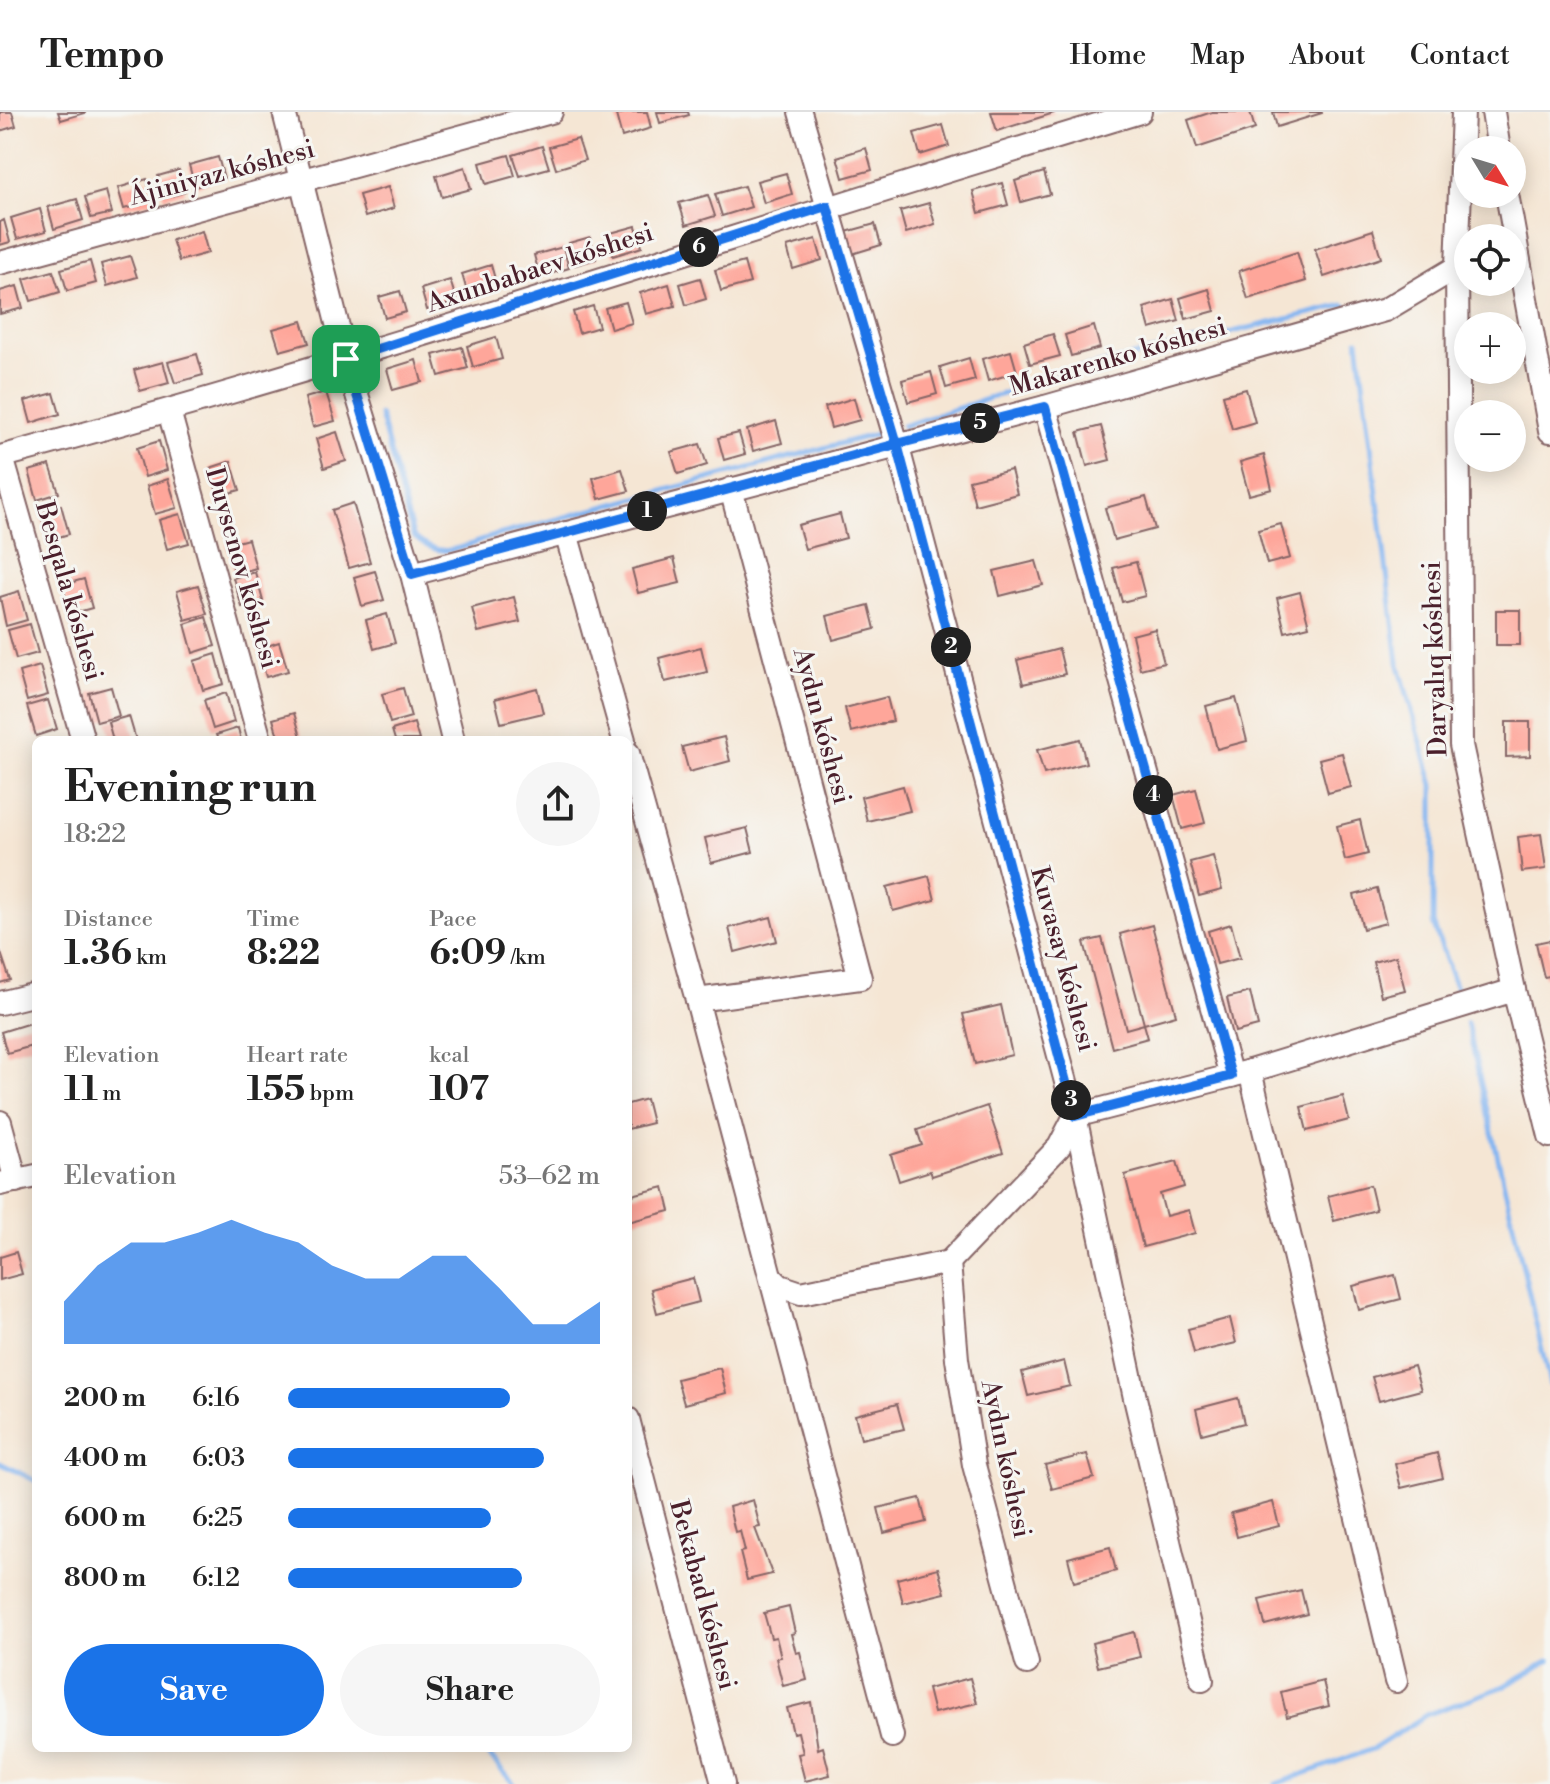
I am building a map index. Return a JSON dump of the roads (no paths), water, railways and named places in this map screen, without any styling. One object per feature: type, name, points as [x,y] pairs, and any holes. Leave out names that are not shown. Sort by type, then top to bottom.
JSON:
[{"type":"street","points":[[284,112],[346,359],[412,574],[452,736]]},
{"type":"street","name":"Ájiniyaz kóshesi","points":[[0,263],[551,112]]},
{"type":"street","name":"Kuvasay kóshesi","points":[[800,112],[897,444],[1075,1116],[1135,1398],[1202,1680]]},
{"type":"street","name":"Axunbabaev kóshesi","points":[[1,457],[346,359],[827,206],[1140,112]]},
{"type":"street","name":"Daryalıq kóshesi","points":[[1459,224],[1463,112]]},
{"type":"street","points":[[1493,112],[1497,136]]},
{"type":"street","points":[[1510,208],[1550,431]]},
{"type":"street","name":"Makarenko kóshesi","points":[[412,574],[1045,407],[1385,310],[1454,269]]},
{"type":"street","name":"Daryalıq kóshesi","points":[[1457,296],[1461,745],[1514,990],[1550,1136]]},
{"type":"street","points":[[1045,407],[1240,1074],[1396,1681]]},
{"type":"street","name":"Duysenov kóshesi","points":[[169,411],[259,736]]},
{"type":"street","name":"Besqala kóshesi","points":[[1,457],[82,736]]},
{"type":"street","name":"Aydın kóshesi","points":[[697,1000],[860,978],[731,489]]},
{"type":"street","points":[[566,533],[623,736]]},
{"type":"street","points":[[632,767],[697,1000],[892,1736]]},
{"type":"street","points":[[771,1277],[780,1286],[801,1293],[949,1262],[1059,1147],[1075,1116],[1240,1074],[1514,990]]},
{"type":"street","points":[[0,1003],[32,995]]},
{"type":"street","points":[[0,1122],[17,1180]]},
{"type":"street","name":"Aydın kóshesi","points":[[949,1262],[957,1359],[974,1465],[1027,1663]]},
{"type":"street","name":"Bekabad kóshesi","points":[[632,1434],[723,1784]]},
{"type":"waterway","points":[[903,426],[1080,369],[1344,305],[1354,313]]},
{"type":"waterway","points":[[1358,340],[1398,662],[1433,785],[1433,923],[1458,994]]},
{"type":"waterway","points":[[380,415],[413,536],[433,549],[442,550],[461,548],[494,536],[880,433]]},
{"type":"waterway","points":[[1467,1023],[1550,1385]]},
{"type":"waterway","points":[[0,1463],[32,1479]]},
{"type":"waterway","points":[[1276,1784],[1375,1748],[1426,1715],[1505,1686],[1550,1660]]},
{"type":"waterway","points":[[486,1752],[514,1784]]}]
